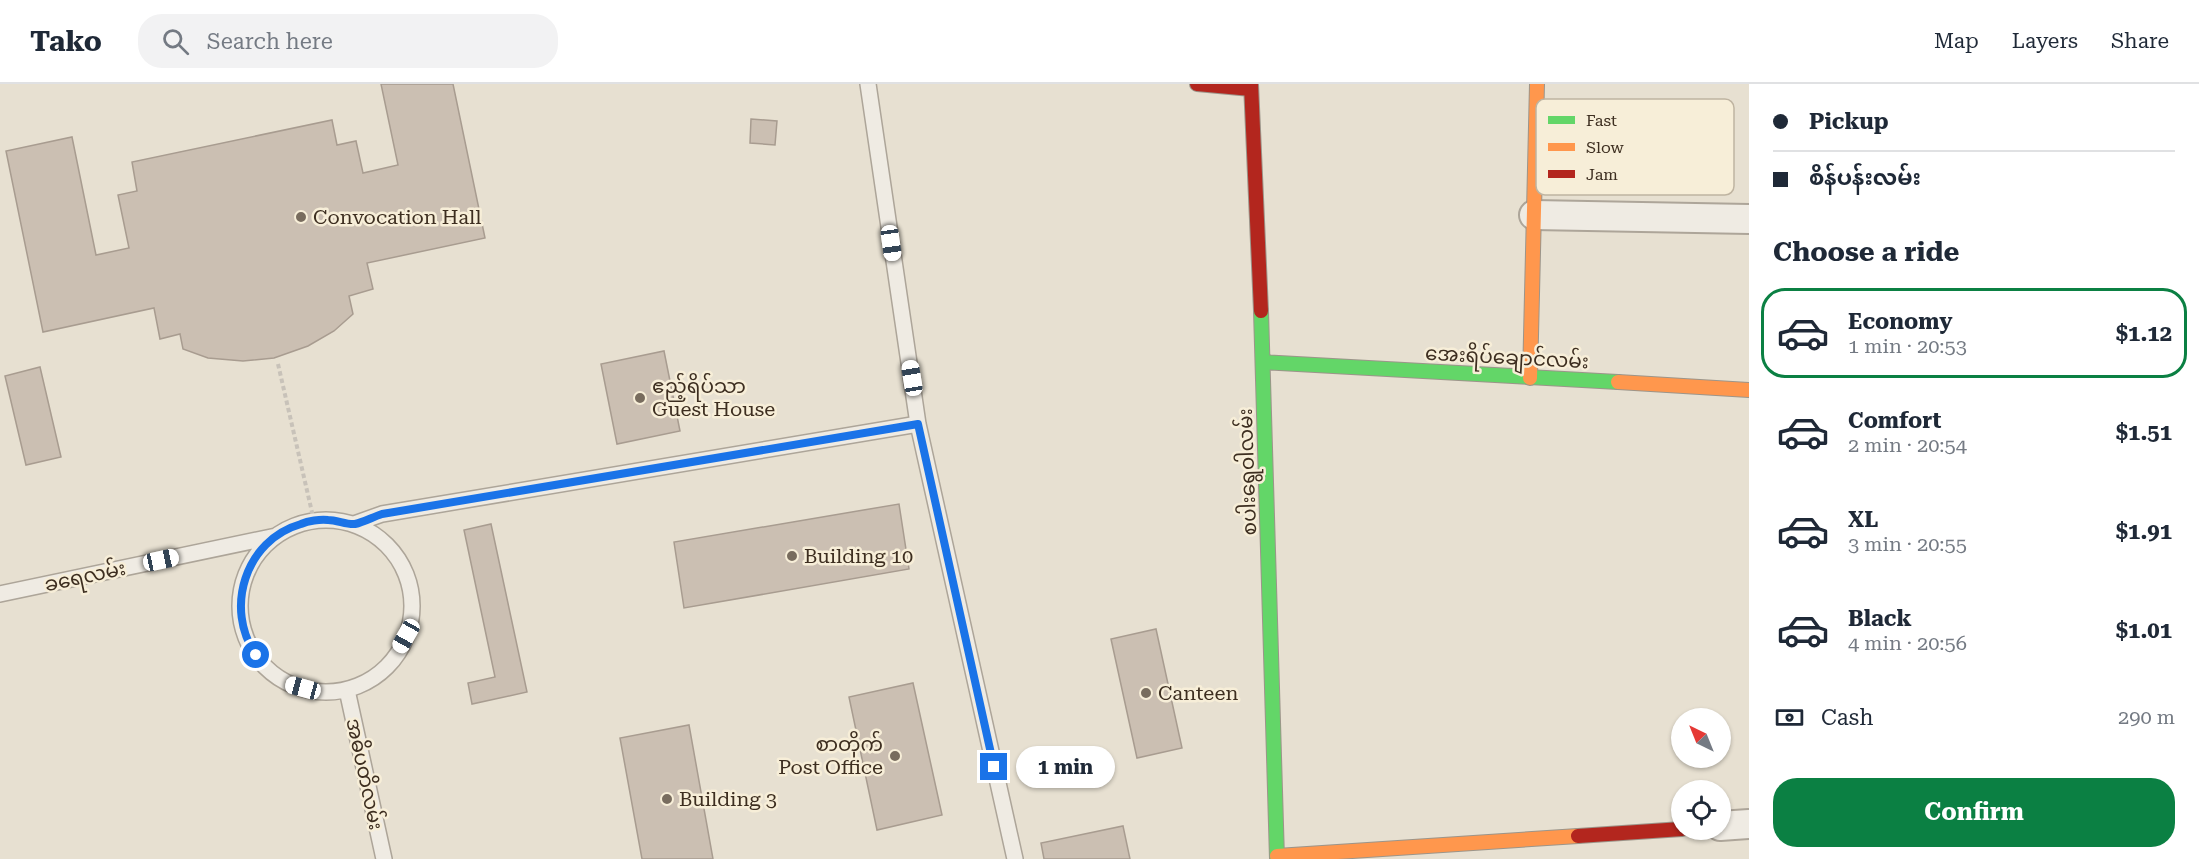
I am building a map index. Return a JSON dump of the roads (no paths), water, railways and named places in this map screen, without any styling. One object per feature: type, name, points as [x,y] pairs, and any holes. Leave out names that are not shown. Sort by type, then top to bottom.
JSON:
[{"type":"street","points":[[1197,84],[1251,86]]},
{"type":"street","points":[[1537,84],[1537,99]]},
{"type":"street","name":"စပါးရွေဝါလမ်း","points":[[1251,86],[1263,362],[1277,858]]},
{"type":"street","points":[[1530,378],[1536,128]]},
{"type":"street","points":[[1534,215],[1749,219]]},
{"type":"street","name":"အေးရိပ်ချောင်လမ်း","points":[[1263,362],[1749,390]]},
{"type":"street","points":[[1731,825],[1749,824]]},
{"type":"street","points":[[1277,858],[1671,830]]},
{"type":"lane","points":[[868,84],[918,424],[1015,859]]},
{"type":"lane","points":[[354,524],[382,514],[918,424]]},
{"type":"lane","points":[[327,520],[354,524],[378,537],[397,557],[409,582],[412,609],[406,636],[393,660],[372,679],[347,690],[317,692],[288,684],[264,667],[247,642],[240,614],[242,584],[255,557],[276,536],[300,524],[327,520]]},
{"type":"lane","name":"ခရေလမ်း","points":[[0,594],[276,536]]},
{"type":"lane","name":"အဓိပတိလမ်း","points":[[347,690],[384,859]]},
{"type":"place","name":"Convocation Hall","points":[[301,217]]},
{"type":"place","name":"ဧည့်ရိပ်သာ Guest House","points":[[640,398]]},
{"type":"place","name":"Building 10","points":[[792,556]]},
{"type":"place","name":"Canteen","points":[[1146,693]]},
{"type":"place","name":"စာတိုက် Post Office","points":[[895,756]]},
{"type":"place","name":"Building 3","points":[[667,799]]}]
